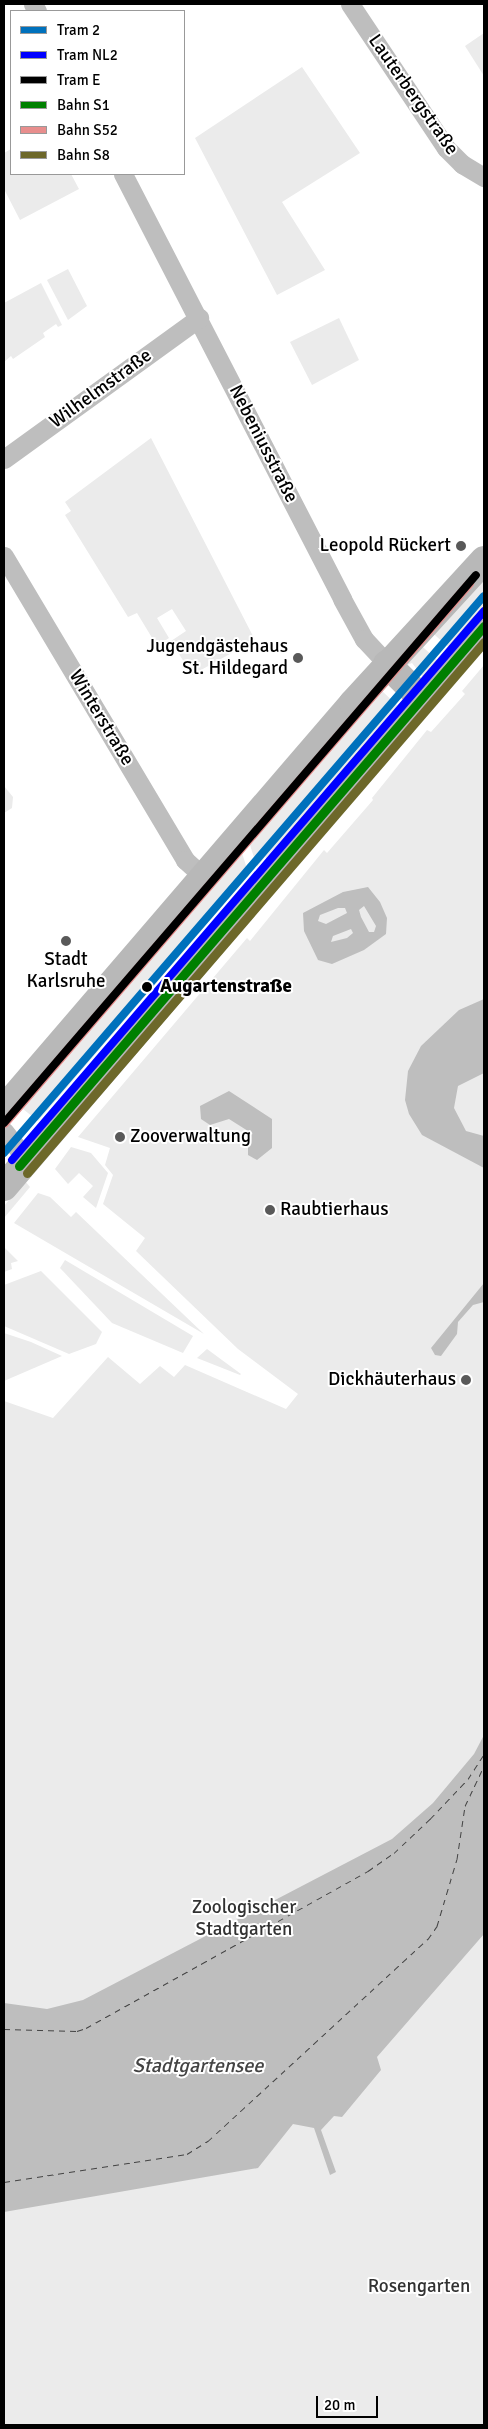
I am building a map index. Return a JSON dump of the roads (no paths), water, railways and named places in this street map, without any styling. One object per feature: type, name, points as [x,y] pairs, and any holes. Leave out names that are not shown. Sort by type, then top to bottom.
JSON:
[{"type":"main road","points":[[4,1109],[387,664],[484,560]]},
{"type":"main road","points":[[4,1187],[484,626]]},
{"type":"main road","name":"Nebeniusstraße","points":[[387,664],[422,699]]},
{"type":"street","name":"Lauterbergstraße","points":[[350,4],[446,148],[462,164],[484,177]]},
{"type":"street","name":"Nebeniusstraße","points":[[124,175],[359,630],[387,664]]},
{"type":"street","name":"Wilhelmstraße","points":[[4,459],[199,318]]},
{"type":"street","name":"Winterstraße","points":[[4,556],[185,860],[204,876]]},
{"type":"street","points":[[4,1131],[27,1160]]},
{"type":"water","points":[[368,887],[380,902],[387,918],[386,934],[364,950],[332,964],[318,960],[304,931],[303,913],[343,892]],"holes":[[[364,906],[376,926],[374,932],[369,932],[359,910]],[[338,908],[345,908],[347,913],[326,924],[318,921],[320,915]],[[351,929],[353,933],[347,938],[331,942],[333,936]]]},
{"type":"water","points":[[484,999],[484,1073],[458,1086],[454,1108],[466,1131],[484,1136],[484,1168],[422,1135],[409,1114],[405,1100],[408,1071],[421,1046],[459,1010]]},
{"type":"water","points":[[229,1091],[272,1119],[272,1148],[257,1160],[248,1155],[248,1131],[229,1119],[210,1125],[201,1119],[200,1106]]},
{"type":"water","points":[[484,1283],[484,1302],[473,1305],[458,1322],[457,1334],[441,1356],[435,1355],[431,1348]]},
{"type":"water","name":"Stadtgartensee","points":[[484,1735],[484,1934],[377,2057],[381,2070],[342,2117],[334,2116],[321,2130],[336,2172],[330,2175],[314,2128],[293,2124],[258,2168],[4,2212],[4,2003],[47,2009],[83,2000],[392,1839],[433,1803],[474,1754]]},
{"type":"tram line","name":"E","points":[[4,1123],[476,575]]},
{"type":"tram line","name":"2","points":[[4,1153],[484,596]]},
{"type":"tram line","name":"NL2","points":[[12,1160],[484,611]]},
{"type":"rail line","name":"S52","points":[[4,1123],[469,583]]},
{"type":"rail line","name":"S1","points":[[19,1166],[484,626]]},
{"type":"rail line","name":"S8","points":[[27,1173],[484,642]]},
{"type":"place","name":"Leopold Rückert","points":[[461,546]]},
{"type":"place","name":"Jugendgästehaus St. Hildegard","points":[[298,658]]},
{"type":"place","name":"Stadt Karlsruhe","points":[[66,941]]},
{"type":"place","name":"Augartenstraße","points":[[147,987]]},
{"type":"place","name":"Zooverwaltung","points":[[120,1137]]},
{"type":"place","name":"Raubtierhaus","points":[[270,1210]]},
{"type":"place","name":"Dickhäuterhaus","points":[[466,1380]]},
{"type":"park label","name":"Zoologischer Stadtgarten","points":[[244,1919]]},
{"type":"park label","name":"Rosengarten","points":[[419,2287]]}]
